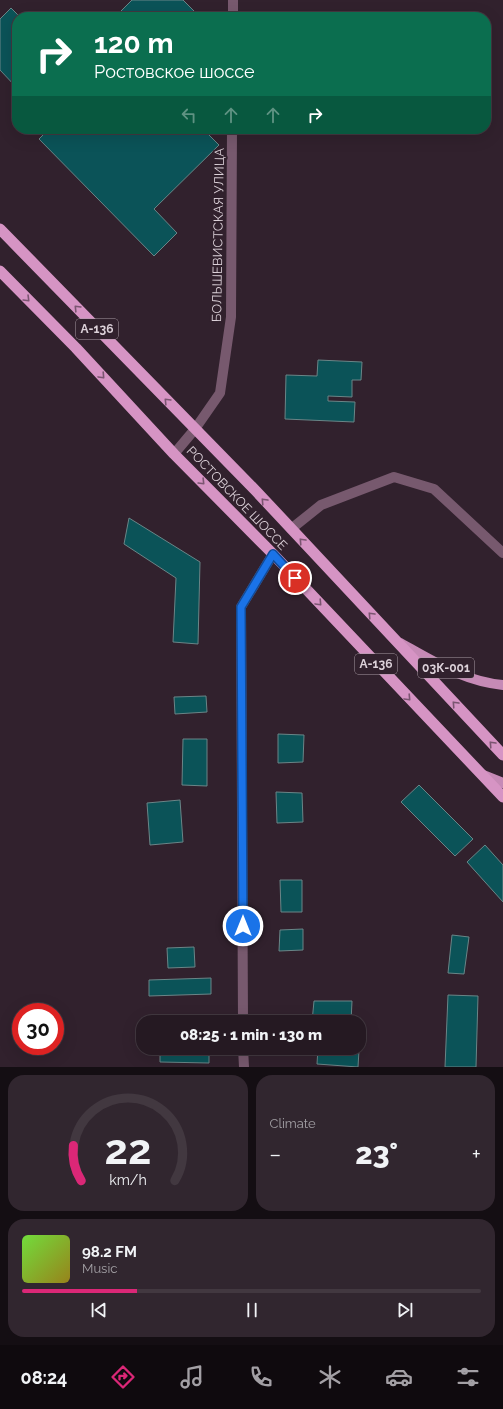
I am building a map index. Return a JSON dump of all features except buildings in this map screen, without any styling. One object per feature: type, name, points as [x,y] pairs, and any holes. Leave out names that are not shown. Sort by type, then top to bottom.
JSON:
[{"type":"highway","name":"РОСТОВСКОЕ ШОССЕ","points":[[0,229],[291,529],[503,755]]},
{"type":"highway","name":"РОСТОВСКОЕ ШОССЕ","points":[[0,271],[76,348],[174,454],[273,554],[503,797]]},
{"type":"main road","name":"03К-001","points":[[394,640],[452,672],[477,682],[503,685]]},
{"type":"main road","name":"А-136","points":[[479,773],[503,784]]},
{"type":"street","points":[[233,0],[233,12]]},
{"type":"street","name":"БОЛЬШЕВИСТСКАЯ УЛИЦА","points":[[174,454],[220,393],[231,317],[232,134]]},
{"type":"street","points":[[291,529],[321,506],[394,477],[434,490],[503,553]]},
{"type":"street","points":[[243,1015],[241,607],[273,554]]},
{"type":"street","points":[[244,1055],[244,1067]]},
{"type":"route","points":[[243,926],[241,607],[273,554],[295,578]]}]
